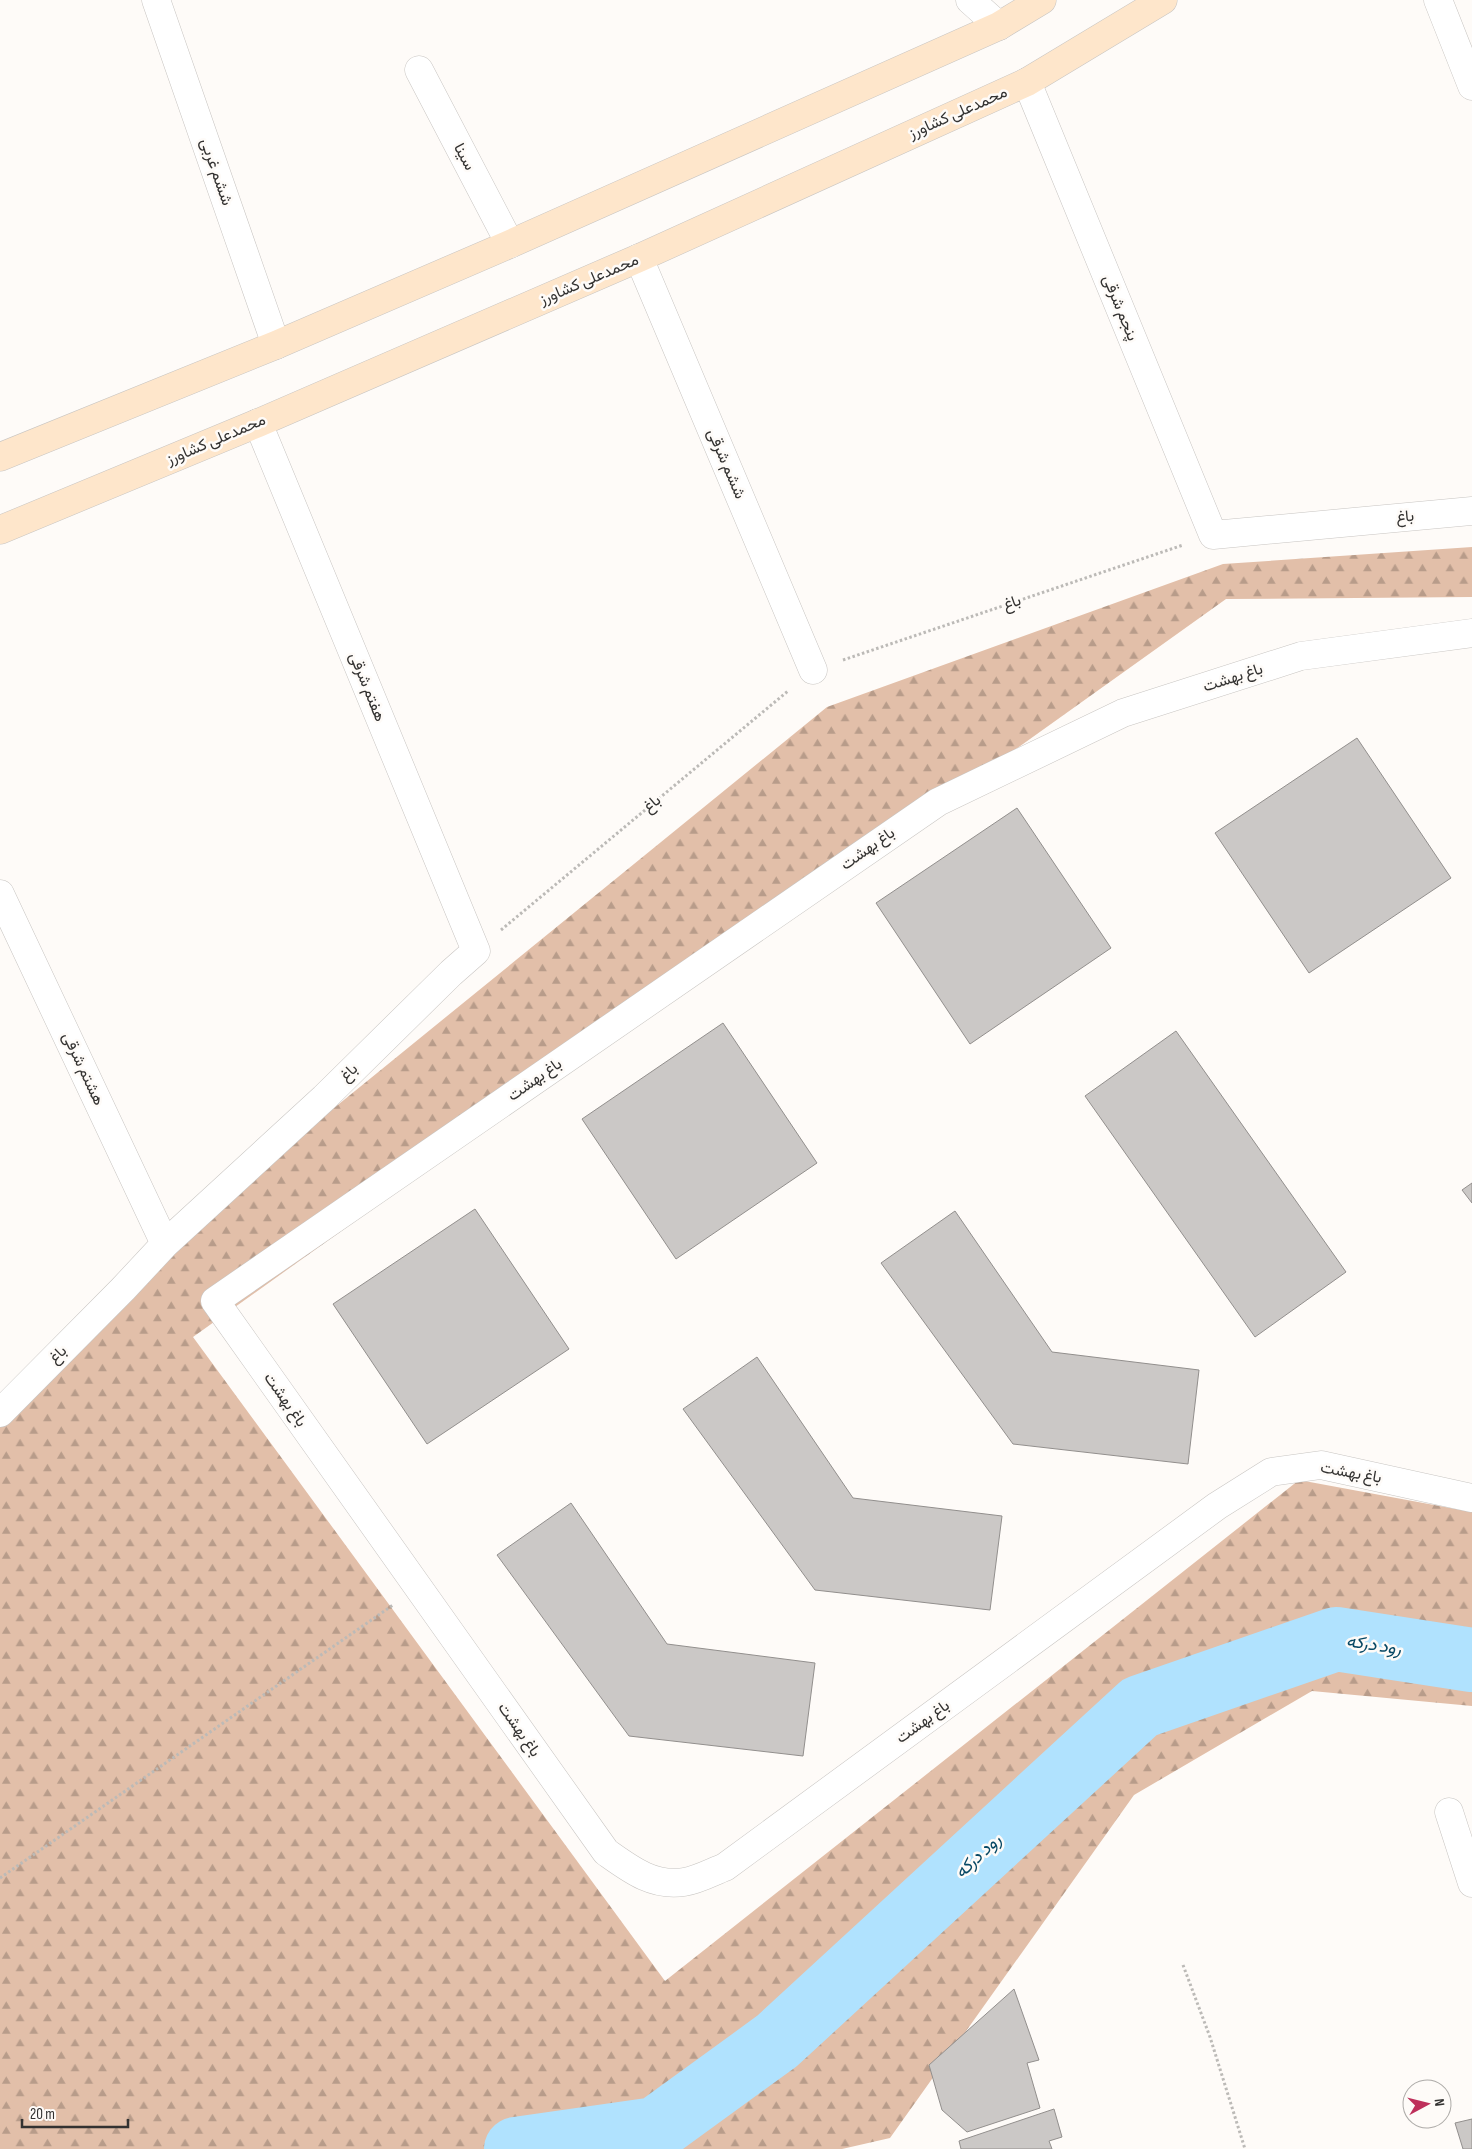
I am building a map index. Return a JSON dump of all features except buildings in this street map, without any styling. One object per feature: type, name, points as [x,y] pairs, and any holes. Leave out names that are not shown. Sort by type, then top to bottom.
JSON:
[{"type":"main road","points":[[0,457],[276,345],[510,244],[999,26],[1042,0]]},
{"type":"main road","name":"محمدعلی کشاورز","points":[[0,530],[258,423],[639,258],[1028,82],[1163,0]]},
{"type":"street","name":"ششم غربی","points":[[156,0],[276,345]]},
{"type":"street","points":[[970,0],[999,26]]},
{"type":"street","points":[[1438,0],[1472,86]]},
{"type":"street","name":"سینا","points":[[419,70],[510,244]]},
{"type":"street","name":"پنجم شرقی","points":[[1028,82],[1213,535]]},
{"type":"street","name":"ششم شرقی","points":[[639,258],[813,670]]},
{"type":"street","name":"هفتم شرقی","points":[[258,423],[476,951]]},
{"type":"street","name":"باغ","points":[[1213,535],[1472,511]]},
{"type":"street","name":"باغ بهشت","points":[[1472,633],[1301,656],[1123,713],[938,802],[215,1301],[606,1852],[640,1876],[662,1881],[684,1882],[725,1867],[1216,1506],[1271,1472],[1321,1465],[1472,1498]]},
{"type":"street","name":"هشتم شرقی","points":[[0,894],[165,1244]]},
{"type":"street","name":"باغ","points":[[0,1413],[165,1244],[324,1098],[476,951]]},
{"type":"street","points":[[1448,1812],[1472,1883]]},
{"type":"path","name":"باغ","points":[[476,951],[813,670],[1213,535]]},
{"type":"path","points":[[0,1878],[418,1588]]},
{"type":"path","points":[[1183,1965],[1210,2037],[1245,2149]]},
{"type":"green space","points":[[1472,547],[1472,597],[1226,599],[193,1337],[665,1981],[1299,1480],[1472,1512],[1472,1706],[1312,1691],[1134,1795],[890,2138],[842,2149],[0,2149],[0,1427],[200,1223],[323,1117],[827,707],[1223,564]]},
{"type":"waterway","name":"رود درکه","points":[[516,2149],[656,2129],[777,2041],[1140,1707],[1336,1639],[1472,1660]]}]
